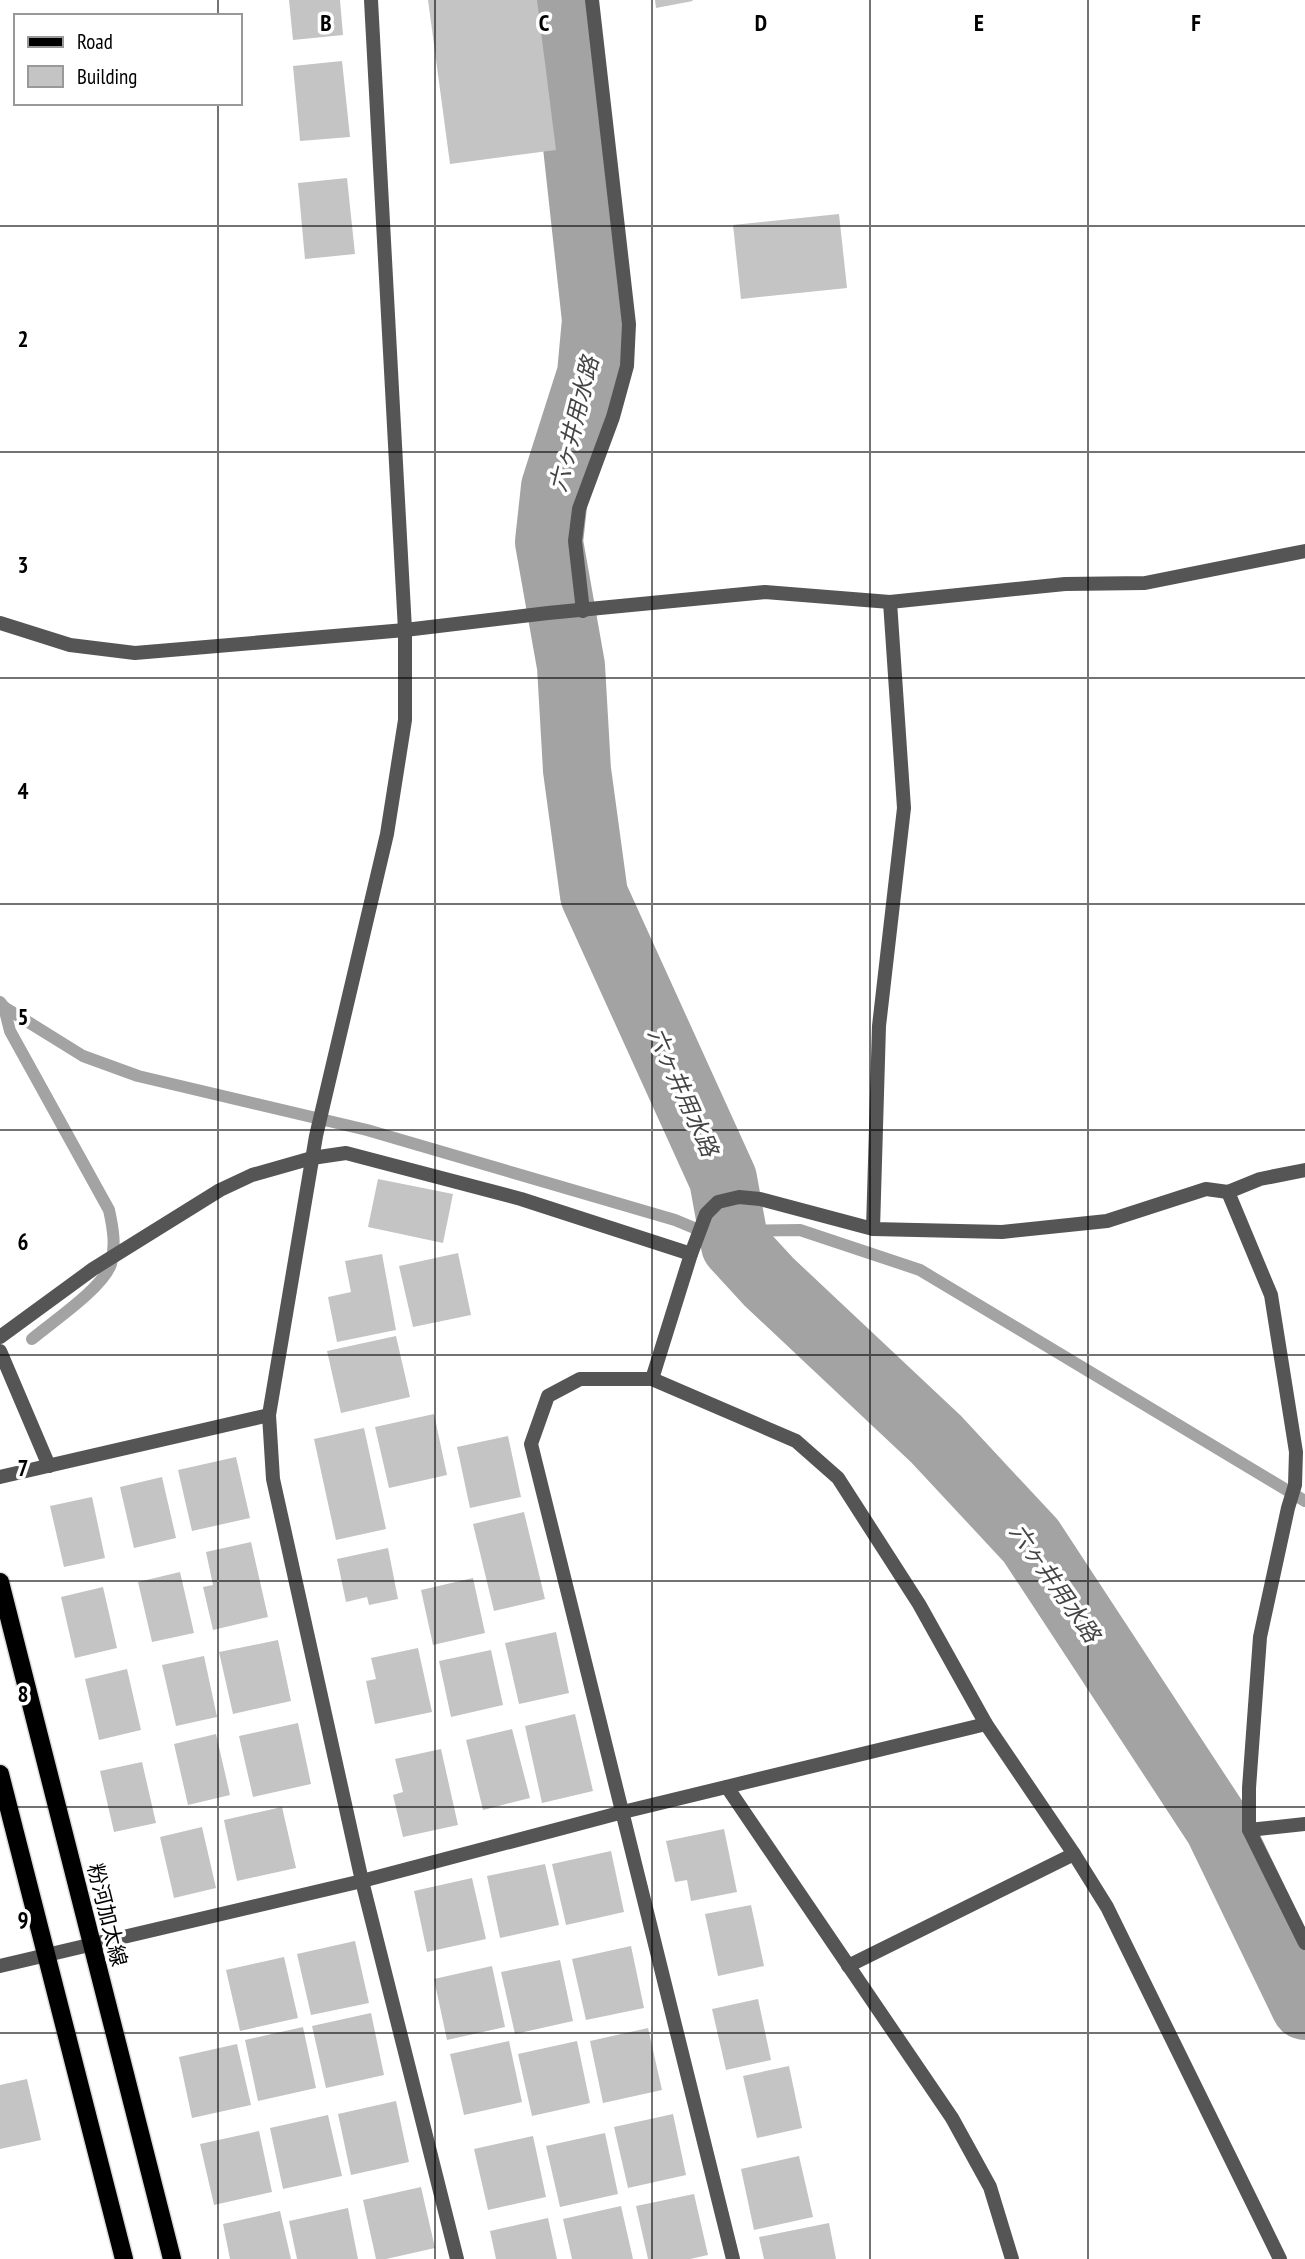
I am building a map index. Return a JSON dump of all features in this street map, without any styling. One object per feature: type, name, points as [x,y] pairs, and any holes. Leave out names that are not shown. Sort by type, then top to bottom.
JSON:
[{"type":"main road","name":"粉河加太線","points":[[0,1582],[172,2259]]},
{"type":"main road","points":[[0,1774],[124,2259]]},
{"type":"street","points":[[371,0],[405,630],[405,720],[387,834],[316,1136],[269,1415],[273,1479],[362,1881],[457,2259]]},
{"type":"street","points":[[577,611],[575,541],[579,509],[613,417],[627,366],[629,324],[592,0]]},
{"type":"street","points":[[0,623],[70,645],[135,653],[405,630],[765,592],[890,602],[1065,584],[1145,583],[1305,551]]},
{"type":"street","points":[[873,1229],[880,1026],[904,808],[890,602]]},
{"type":"street","points":[[0,1337],[93,1269],[220,1190],[252,1175],[312,1157],[346,1153],[521,1199],[693,1249]]},
{"type":"street","points":[[652,1379],[706,1214],[718,1202],[739,1197],[760,1199],[873,1229],[1002,1232],[1107,1221],[1206,1189],[1228,1192],[1260,1179],[1305,1170]]},
{"type":"street","points":[[1228,1192],[1271,1296],[1296,1452],[1295,1485],[1260,1637],[1249,1788],[1249,1830],[1305,1943]]},
{"type":"street","points":[[0,1351],[49,1466]]},
{"type":"street","points":[[733,2259],[531,1444],[548,1396],[580,1378],[652,1379],[796,1441],[838,1478],[919,1604],[986,1724],[1107,1907],[1280,2259]]},
{"type":"street","points":[[0,1478],[269,1415]]},
{"type":"street","points":[[0,1966],[362,1881],[624,1812],[986,1724]]},
{"type":"street","points":[[727,1787],[952,2119],[990,2187],[1012,2259]]},
{"type":"street","points":[[1249,1830],[1305,1824]]},
{"type":"street","points":[[848,1966],[1074,1854]]},
{"type":"building","points":[[289,0],[340,0],[343,35],[293,40]]},
{"type":"building","points":[[428,0],[537,0],[556,150],[450,164]]},
{"type":"building","points":[[655,0],[692,0],[693,1],[656,8]]},
{"type":"building","points":[[342,61],[350,137],[300,141],[293,66]]},
{"type":"building","points":[[347,178],[355,254],[305,259],[298,183]]},
{"type":"building","points":[[839,214],[847,288],[741,299],[733,225]]},
{"type":"building","points":[[378,1179],[453,1194],[443,1243],[368,1227]]},
{"type":"building","points":[[458,1253],[471,1315],[413,1327],[399,1266]]},
{"type":"building","points":[[382,1254],[396,1330],[337,1342],[328,1297],[351,1292],[345,1261]]},
{"type":"building","points":[[396,1336],[410,1397],[341,1413],[327,1351]]},
{"type":"building","points":[[434,1414],[447,1475],[389,1488],[375,1427]]},
{"type":"building","points":[[364,1428],[386,1529],[336,1540],[314,1439]]},
{"type":"building","points":[[508,1436],[521,1497],[470,1508],[457,1447]]},
{"type":"building","points":[[236,1457],[250,1518],[192,1531],[178,1470]]},
{"type":"building","points":[[162,1477],[176,1538],[134,1548],[120,1487]]},
{"type":"building","points":[[92,1497],[105,1558],[64,1567],[50,1506]]},
{"type":"building","points":[[524,1512],[545,1599],[494,1611],[473,1524]]},
{"type":"building","points":[[251,1542],[268,1617],[213,1630],[203,1587],[213,1585],[206,1552]]},
{"type":"building","points":[[388,1548],[398,1599],[369,1605],[367,1597],[346,1602],[337,1559]]},
{"type":"building","points":[[180,1572],[194,1633],[152,1642],[138,1582]]},
{"type":"building","points":[[473,1578],[485,1633],[433,1645],[421,1590]]},
{"type":"building","points":[[103,1587],[117,1648],[75,1658],[61,1597]]},
{"type":"building","points":[[556,1632],[569,1693],[519,1704],[505,1643]]},
{"type":"building","points":[[278,1640],[291,1701],[233,1714],[219,1652]]},
{"type":"building","points":[[418,1648],[432,1712],[375,1724],[366,1681],[376,1679],[371,1658]]},
{"type":"building","points":[[491,1650],[503,1705],[451,1717],[439,1661]]},
{"type":"building","points":[[204,1656],[217,1717],[176,1726],[162,1665]]},
{"type":"building","points":[[127,1669],[141,1730],[99,1740],[85,1679]]},
{"type":"building","points":[[575,1714],[593,1791],[542,1803],[525,1726]]},
{"type":"building","points":[[298,1723],[311,1784],[253,1797],[239,1736]]},
{"type":"building","points":[[512,1729],[530,1798],[483,1810],[466,1740]]},
{"type":"building","points":[[216,1734],[230,1795],[188,1805],[174,1744]]},
{"type":"building","points":[[441,1749],[458,1825],[403,1837],[393,1795],[403,1792],[395,1759]]},
{"type":"building","points":[[142,1762],[156,1823],[114,1832],[100,1771]]},
{"type":"building","points":[[282,1807],[296,1868],[237,1881],[224,1820]]},
{"type":"building","points":[[202,1827],[216,1888],[174,1898],[160,1837]]},
{"type":"building","points":[[724,1829],[737,1892],[691,1901],[687,1880],[675,1882],[666,1841]]},
{"type":"building","points":[[611,1851],[624,1912],[566,1925],[552,1864]]},
{"type":"building","points":[[545,1864],[559,1925],[500,1938],[487,1876]]},
{"type":"building","points":[[472,1878],[486,1939],[427,1952],[414,1891]]},
{"type":"building","points":[[751,1905],[764,1966],[718,1976],[705,1914]]},
{"type":"building","points":[[355,1941],[369,2003],[311,2015],[297,1954]]},
{"type":"building","points":[[631,1946],[644,2008],[586,2020],[572,1959]]},
{"type":"building","points":[[284,1957],[298,2018],[240,2031],[226,1970]]},
{"type":"building","points":[[560,1960],[573,2021],[515,2034],[501,1972]]},
{"type":"building","points":[[492,1966],[505,2027],[447,2040],[434,1979]]},
{"type":"building","points":[[758,1999],[771,2060],[726,2070],[712,2009]]},
{"type":"building","points":[[371,2013],[384,2075],[326,2088],[312,2026]]},
{"type":"building","points":[[303,2027],[316,2088],[258,2101],[245,2040]]},
{"type":"building","points":[[648,2028],[662,2090],[603,2103],[590,2041]]},
{"type":"building","points":[[509,2041],[522,2102],[464,2115],[450,2054]]},
{"type":"building","points":[[577,2041],[590,2103],[532,2116],[518,2054]]},
{"type":"building","points":[[237,2044],[251,2105],[192,2118],[179,2057]]},
{"type":"building","points":[[789,2066],[802,2128],[757,2138],[743,2076]]},
{"type":"building","points":[[27,2079],[41,2140],[0,2149],[0,2085]]},
{"type":"building","points":[[396,2101],[409,2162],[351,2175],[338,2114]]},
{"type":"building","points":[[673,2114],[686,2175],[628,2188],[614,2127]]},
{"type":"building","points":[[328,2115],[342,2176],[283,2189],[270,2128]]},
{"type":"building","points":[[259,2131],[272,2192],[214,2205],[200,2144]]},
{"type":"building","points":[[605,2133],[618,2194],[560,2207],[546,2146]]},
{"type":"building","points":[[533,2136],[546,2197],[488,2210],[474,2149]]},
{"type":"building","points":[[799,2156],[813,2217],[754,2230],[741,2169]]},
{"type":"building","points":[[421,2187],[435,2248],[376,2259],[363,2200]]},
{"type":"building","points":[[694,2194],[708,2255],[690,2259],[648,2259],[636,2206]]},
{"type":"building","points":[[621,2206],[633,2259],[572,2259],[563,2219]]},
{"type":"building","points":[[348,2208],[358,2259],[297,2259],[289,2221]]},
{"type":"building","points":[[280,2211],[291,2259],[230,2259],[223,2224]]},
{"type":"building","points":[[548,2218],[557,2259],[496,2259],[490,2231]]},
{"type":"building","points":[[829,2223],[836,2259],[764,2259],[759,2237]]},
{"type":"waterway","name":"六ヶ井用水路","points":[[561,0],[596,320],[591,374],[555,487],[549,542],[571,666],[577,770],[594,895],[723,1179],[735,1245],[769,1282],[936,1439],[1031,1541],[1218,1826],[1305,2006]]},
{"type":"waterway","points":[[0,1002],[83,1056],[138,1076],[367,1130],[675,1220],[735,1245]]},
{"type":"waterway","points":[[4,1007],[10,1031],[109,1210],[113,1237],[113,1257],[106,1273],[88,1294],[32,1339]]},
{"type":"waterway","points":[[732,1231],[800,1230],[920,1270],[1305,1501]]}]
